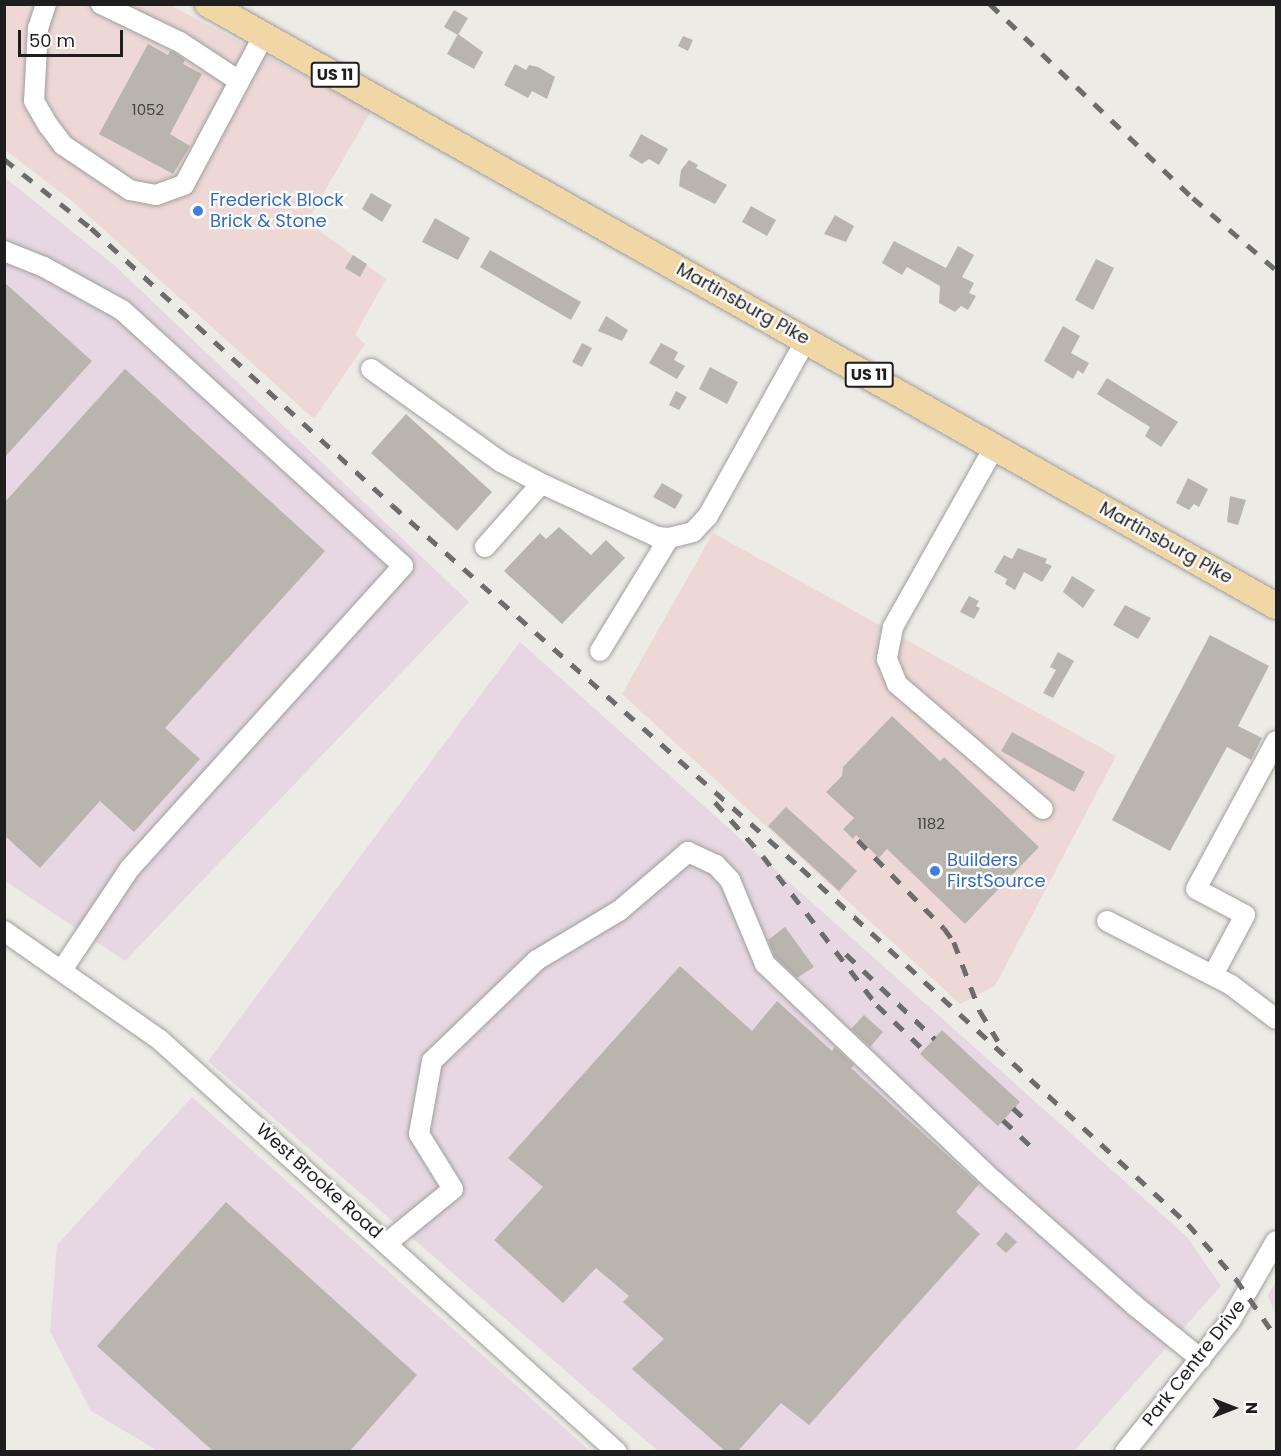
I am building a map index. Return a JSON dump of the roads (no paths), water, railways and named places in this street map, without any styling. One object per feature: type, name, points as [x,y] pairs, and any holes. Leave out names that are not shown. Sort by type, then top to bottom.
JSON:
[{"type":"main road","name":"Martinsburg Pike","points":[[208,4],[1276,606]]},
{"type":"street","points":[[46,4],[38,28],[34,101],[63,145],[130,190],[156,195],[184,185],[264,35]]},
{"type":"street","points":[[100,4],[180,42],[239,81]]},
{"type":"street","points":[[4,250],[44,267],[122,310],[403,566],[130,868],[62,970]]},
{"type":"street","points":[[370,369],[501,462],[541,484],[657,537],[669,538],[693,532],[708,516],[806,340]]},
{"type":"street","points":[[995,447],[893,627],[887,659],[897,684],[1043,809]]},
{"type":"street","points":[[486,547],[541,484]]},
{"type":"street","points":[[600,651],[669,538]]},
{"type":"street","points":[[1213,975],[1245,915],[1197,889],[1276,741]]},
{"type":"street","points":[[387,1243],[453,1189],[419,1134],[432,1060],[537,960],[619,911],[688,852],[716,865],[730,880],[765,964],[994,1181],[1134,1305],[1201,1359]]},
{"type":"street","points":[[1107,921],[1213,975],[1276,1019]]},
{"type":"street","name":"West Brooke Road","points":[[4,931],[160,1040],[617,1452]]},
{"type":"street","name":"Park Centre Drive","points":[[1125,1452],[1230,1321],[1276,1241]]},
{"type":"railway","points":[[990,4],[1193,198],[1276,270]]},
{"type":"railway","points":[[4,159],[91,228],[392,505],[801,868],[1188,1224],[1236,1279],[1276,1337]]},
{"type":"railway","points":[[715,802],[763,856],[877,1005],[924,1050]]},
{"type":"railway","points":[[858,840],[944,928],[954,942],[980,1011],[998,1041]]},
{"type":"railway","points":[[846,954],[935,1039]]},
{"type":"railway","points":[[1013,1108],[1028,1122]]},
{"type":"railway","points":[[1003,1120],[1032,1147]]},
{"type":"place","name":"Frederick Block Brick & Stone","points":[[198,211]]},
{"type":"place","name":"Builders FirstSource","points":[[935,871]]}]
